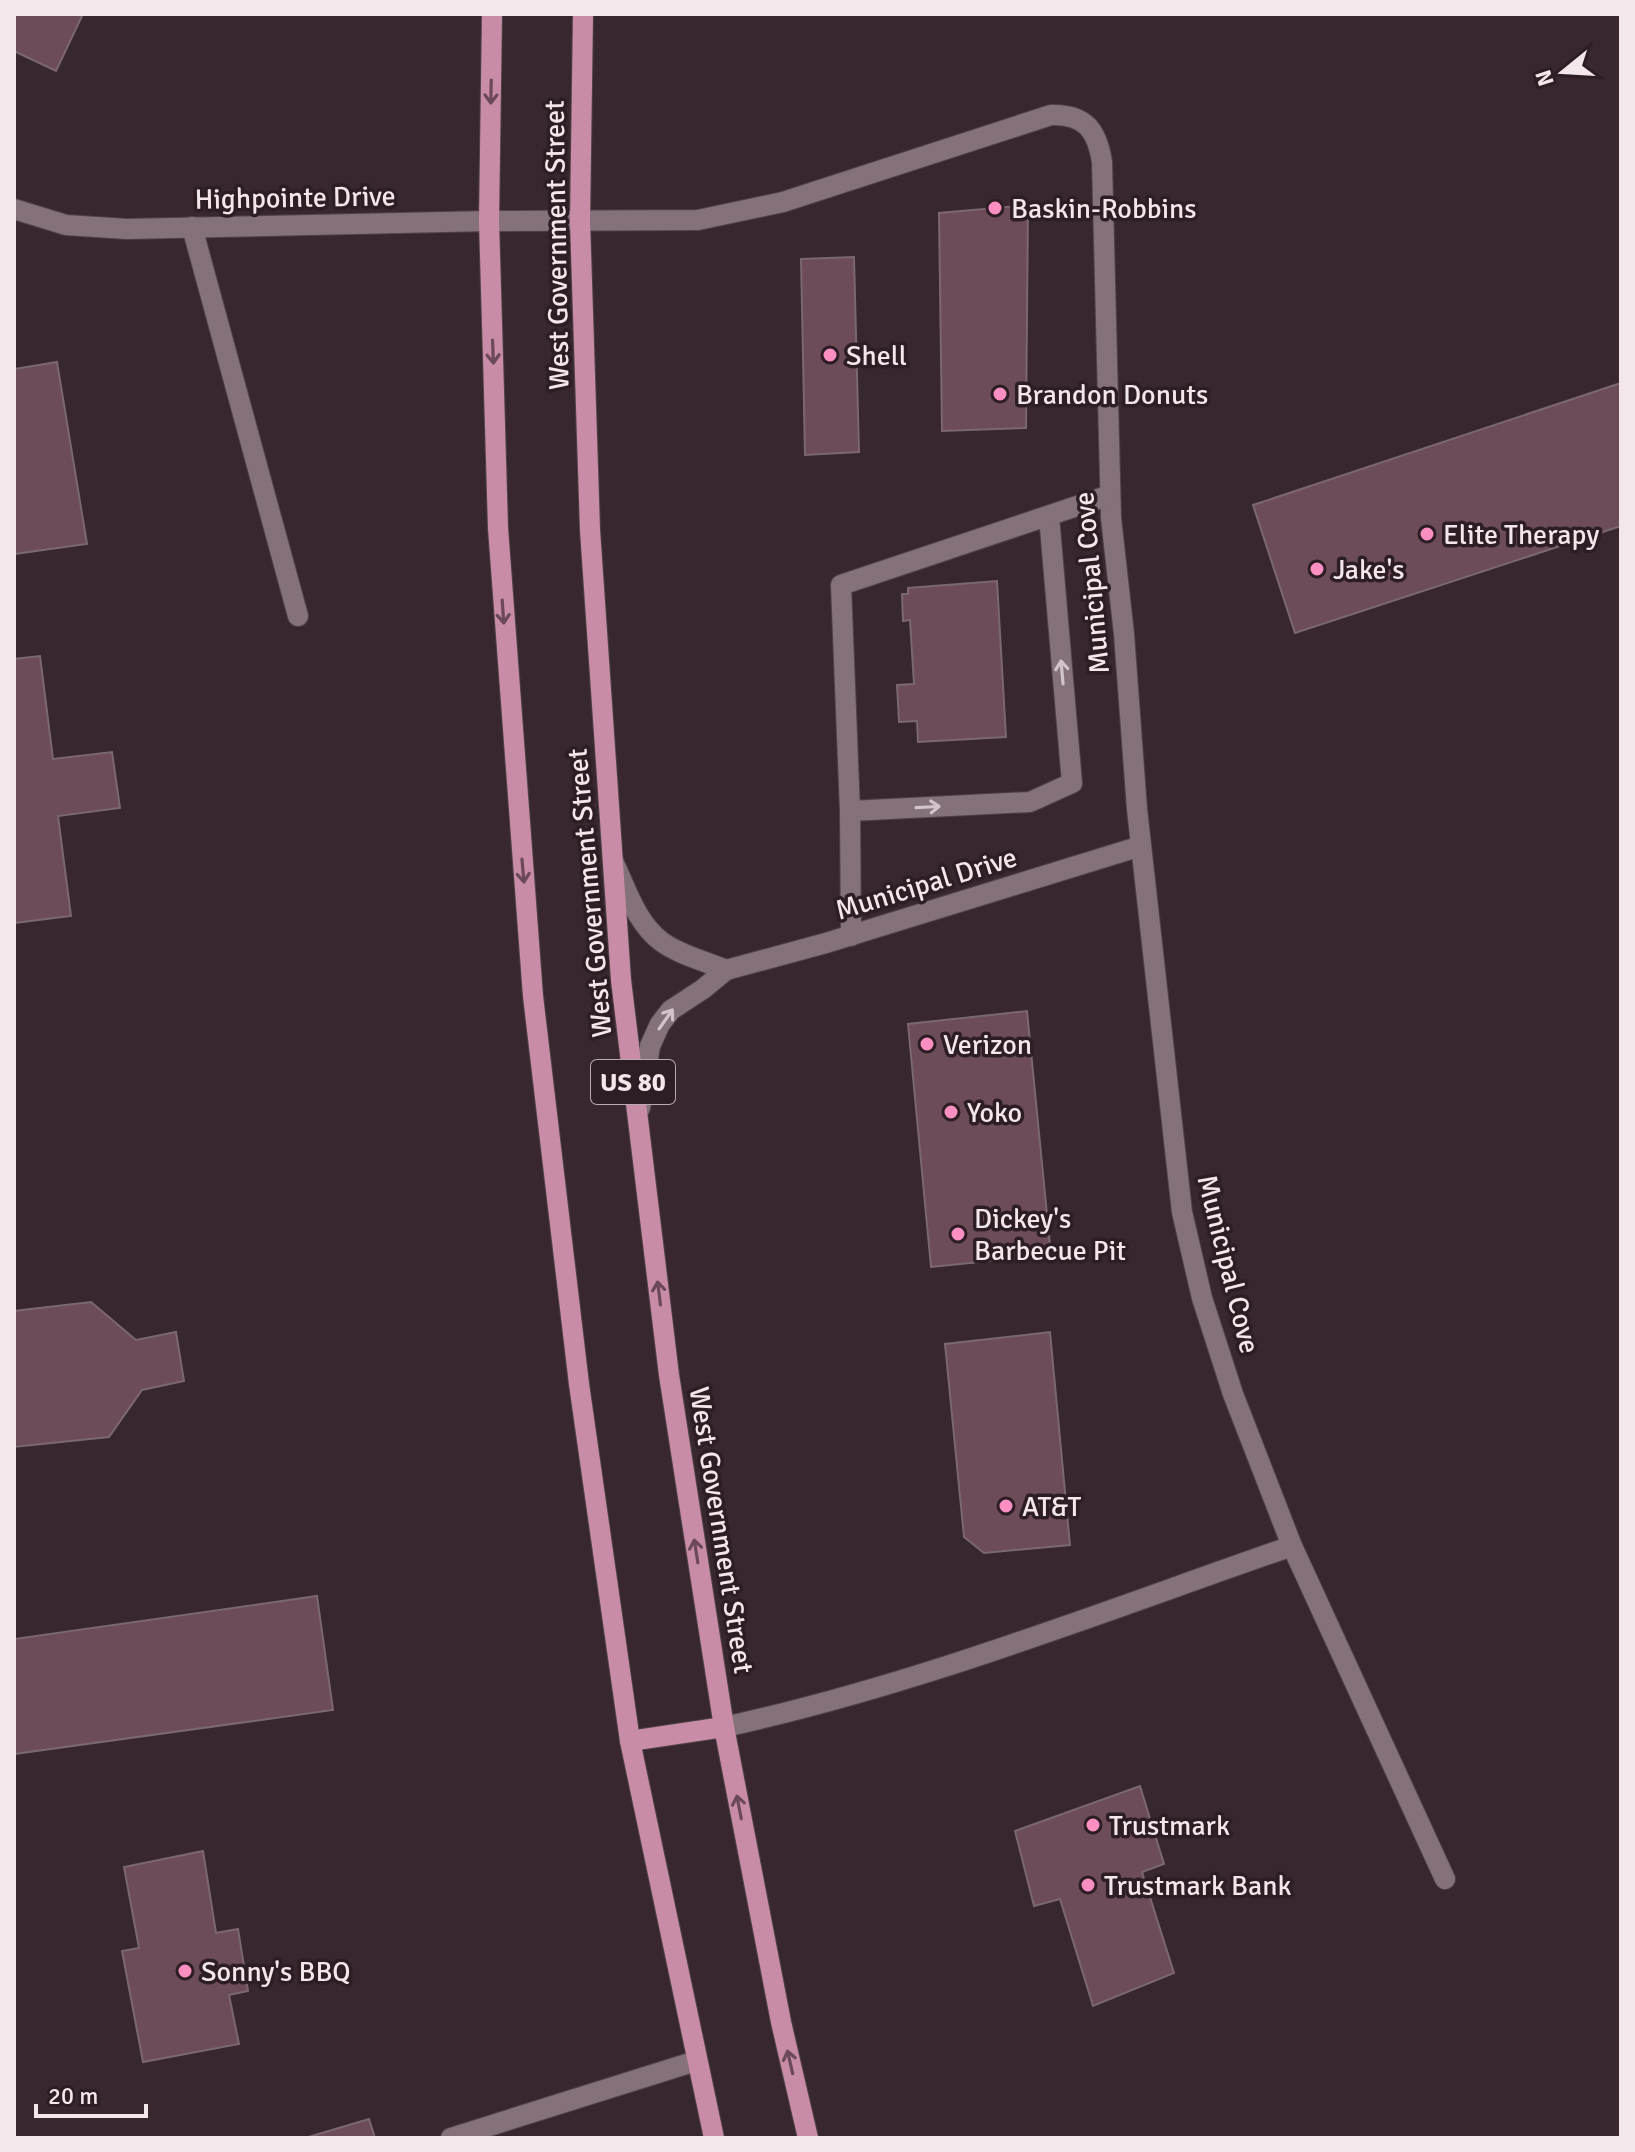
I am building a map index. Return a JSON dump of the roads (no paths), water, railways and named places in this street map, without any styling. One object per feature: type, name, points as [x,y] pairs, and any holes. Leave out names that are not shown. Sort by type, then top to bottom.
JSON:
[{"type":"main road","points":[[492,14],[489,221],[499,555],[533,996],[579,1384],[630,1741],[714,2138]]},
{"type":"main road","name":"West Government Street","points":[[583,14],[580,221],[590,530],[621,980],[669,1375],[724,1727],[781,2022],[808,2138]]},
{"type":"main road","points":[[630,1741],[724,1727]]},
{"type":"street","name":"Municipal Cove","points":[[580,221],[698,220],[783,202],[1051,115],[1070,115],[1087,125],[1098,139],[1102,162],[1110,495],[1141,846],[1182,1212],[1202,1298],[1233,1394],[1292,1546],[1445,1879]]},
{"type":"street","name":"Highpointe Drive","points":[[14,209],[66,225],[127,229],[580,221]]},
{"type":"street","points":[[192,227],[298,616]]},
{"type":"street","points":[[851,936],[850,811],[841,585],[1110,495]]},
{"type":"street","points":[[850,811],[1030,802],[1072,783],[1049,516]]},
{"type":"street","name":"Municipal Drive","points":[[638,1120],[650,1046],[660,1024],[685,998],[703,989],[726,970],[851,936],[1141,846]]},
{"type":"street","points":[[613,861],[649,931],[680,952],[726,970]]},
{"type":"street","points":[[724,1727],[790,1713],[935,1670],[1292,1546]]},
{"type":"street","points":[[451,2138],[696,2061]]},
{"type":"place","name":"Baskin-Robbins","points":[[995,208]]},
{"type":"place","name":"Shell","points":[[830,355]]},
{"type":"place","name":"Brandon Donuts","points":[[1000,394]]},
{"type":"place","name":"Elite Therapy","points":[[1427,534]]},
{"type":"place","name":"Jake's","points":[[1317,569]]},
{"type":"place","name":"Verizon","points":[[927,1044]]},
{"type":"place","name":"Yoko","points":[[951,1112]]},
{"type":"place","name":"Dickey's Barbecue Pit","points":[[958,1234]]},
{"type":"place","name":"AT&T","points":[[1006,1506]]},
{"type":"place","name":"Trustmark","points":[[1093,1825]]},
{"type":"place","name":"Trustmark Bank","points":[[1088,1885]]},
{"type":"place","name":"Sonny's BBQ","points":[[185,1971]]}]
